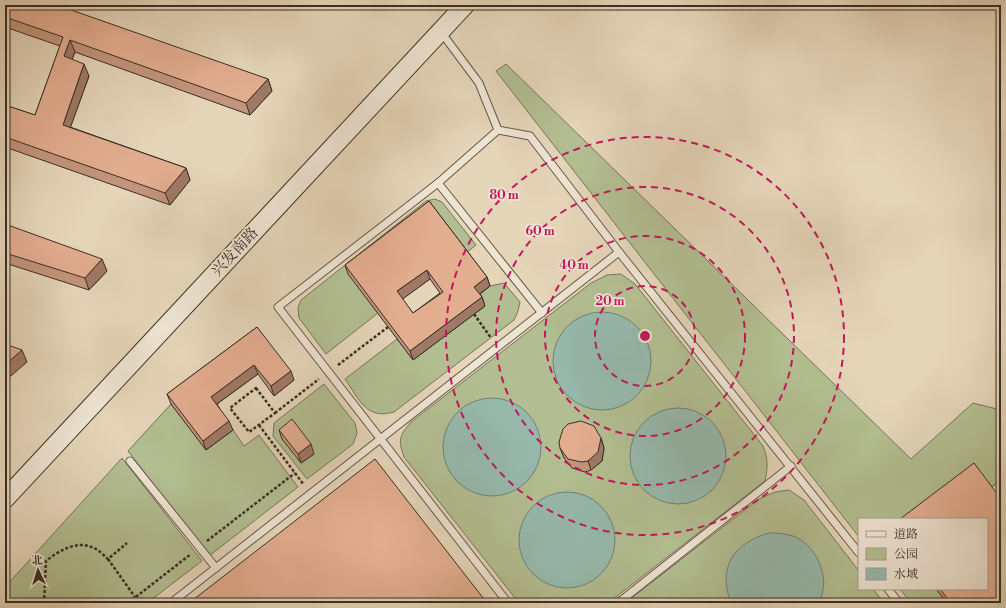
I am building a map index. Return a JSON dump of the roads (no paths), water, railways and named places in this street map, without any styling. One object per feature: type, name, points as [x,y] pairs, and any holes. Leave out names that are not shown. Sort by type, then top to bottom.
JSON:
[{"type":"street","name":"兴发南路","points":[[5,499],[465,5]]},
{"type":"lane","points":[[441,31],[479,83],[498,130]]},
{"type":"lane","points":[[498,130],[438,182],[278,307],[508,603]]},
{"type":"lane","points":[[498,130],[530,136],[619,252],[858,552]]},
{"type":"lane","points":[[438,182],[542,313]]},
{"type":"lane","points":[[172,603],[380,438],[619,252]]},
{"type":"lane","points":[[130,461],[216,568]]},
{"type":"lane","points":[[618,603],[791,466]]},
{"type":"lane","points":[[992,492],[1001,485]]},
{"type":"lane","points":[[889,590],[899,603]]},
{"type":"water","points":[[602,312],[621,316],[636,327],[647,342],[651,361],[647,380],[636,395],[621,406],[602,410],[583,406],[568,395],[557,380],[553,361],[557,342],[568,327],[583,316]]},
{"type":"water","points":[[492,398],[511,402],[526,413],[537,428],[541,447],[537,466],[526,481],[511,492],[492,496],[473,492],[458,481],[447,466],[443,447],[447,428],[458,413],[473,402]]},
{"type":"water","points":[[669,408],[687,408],[697,411],[705,416],[718,429],[723,437],[726,447],[726,465],[723,475],[712,490],[705,496],[697,501],[687,504],[669,504],[659,501],[651,496],[638,483],[633,475],[630,465],[630,447],[633,437],[638,429],[651,416],[659,411]]},
{"type":"water","points":[[558,492],[576,492],[586,495],[594,500],[607,513],[612,521],[615,531],[615,549],[612,559],[601,574],[594,580],[586,585],[576,588],[558,588],[548,585],[540,580],[527,567],[522,559],[519,549],[519,531],[522,521],[527,513],[540,500],[548,495]]},
{"type":"water","points":[[769,533],[794,536],[801,540],[814,553],[822,569],[824,587],[818,603],[731,603],[727,590],[726,578],[732,558],[746,543]]}]
